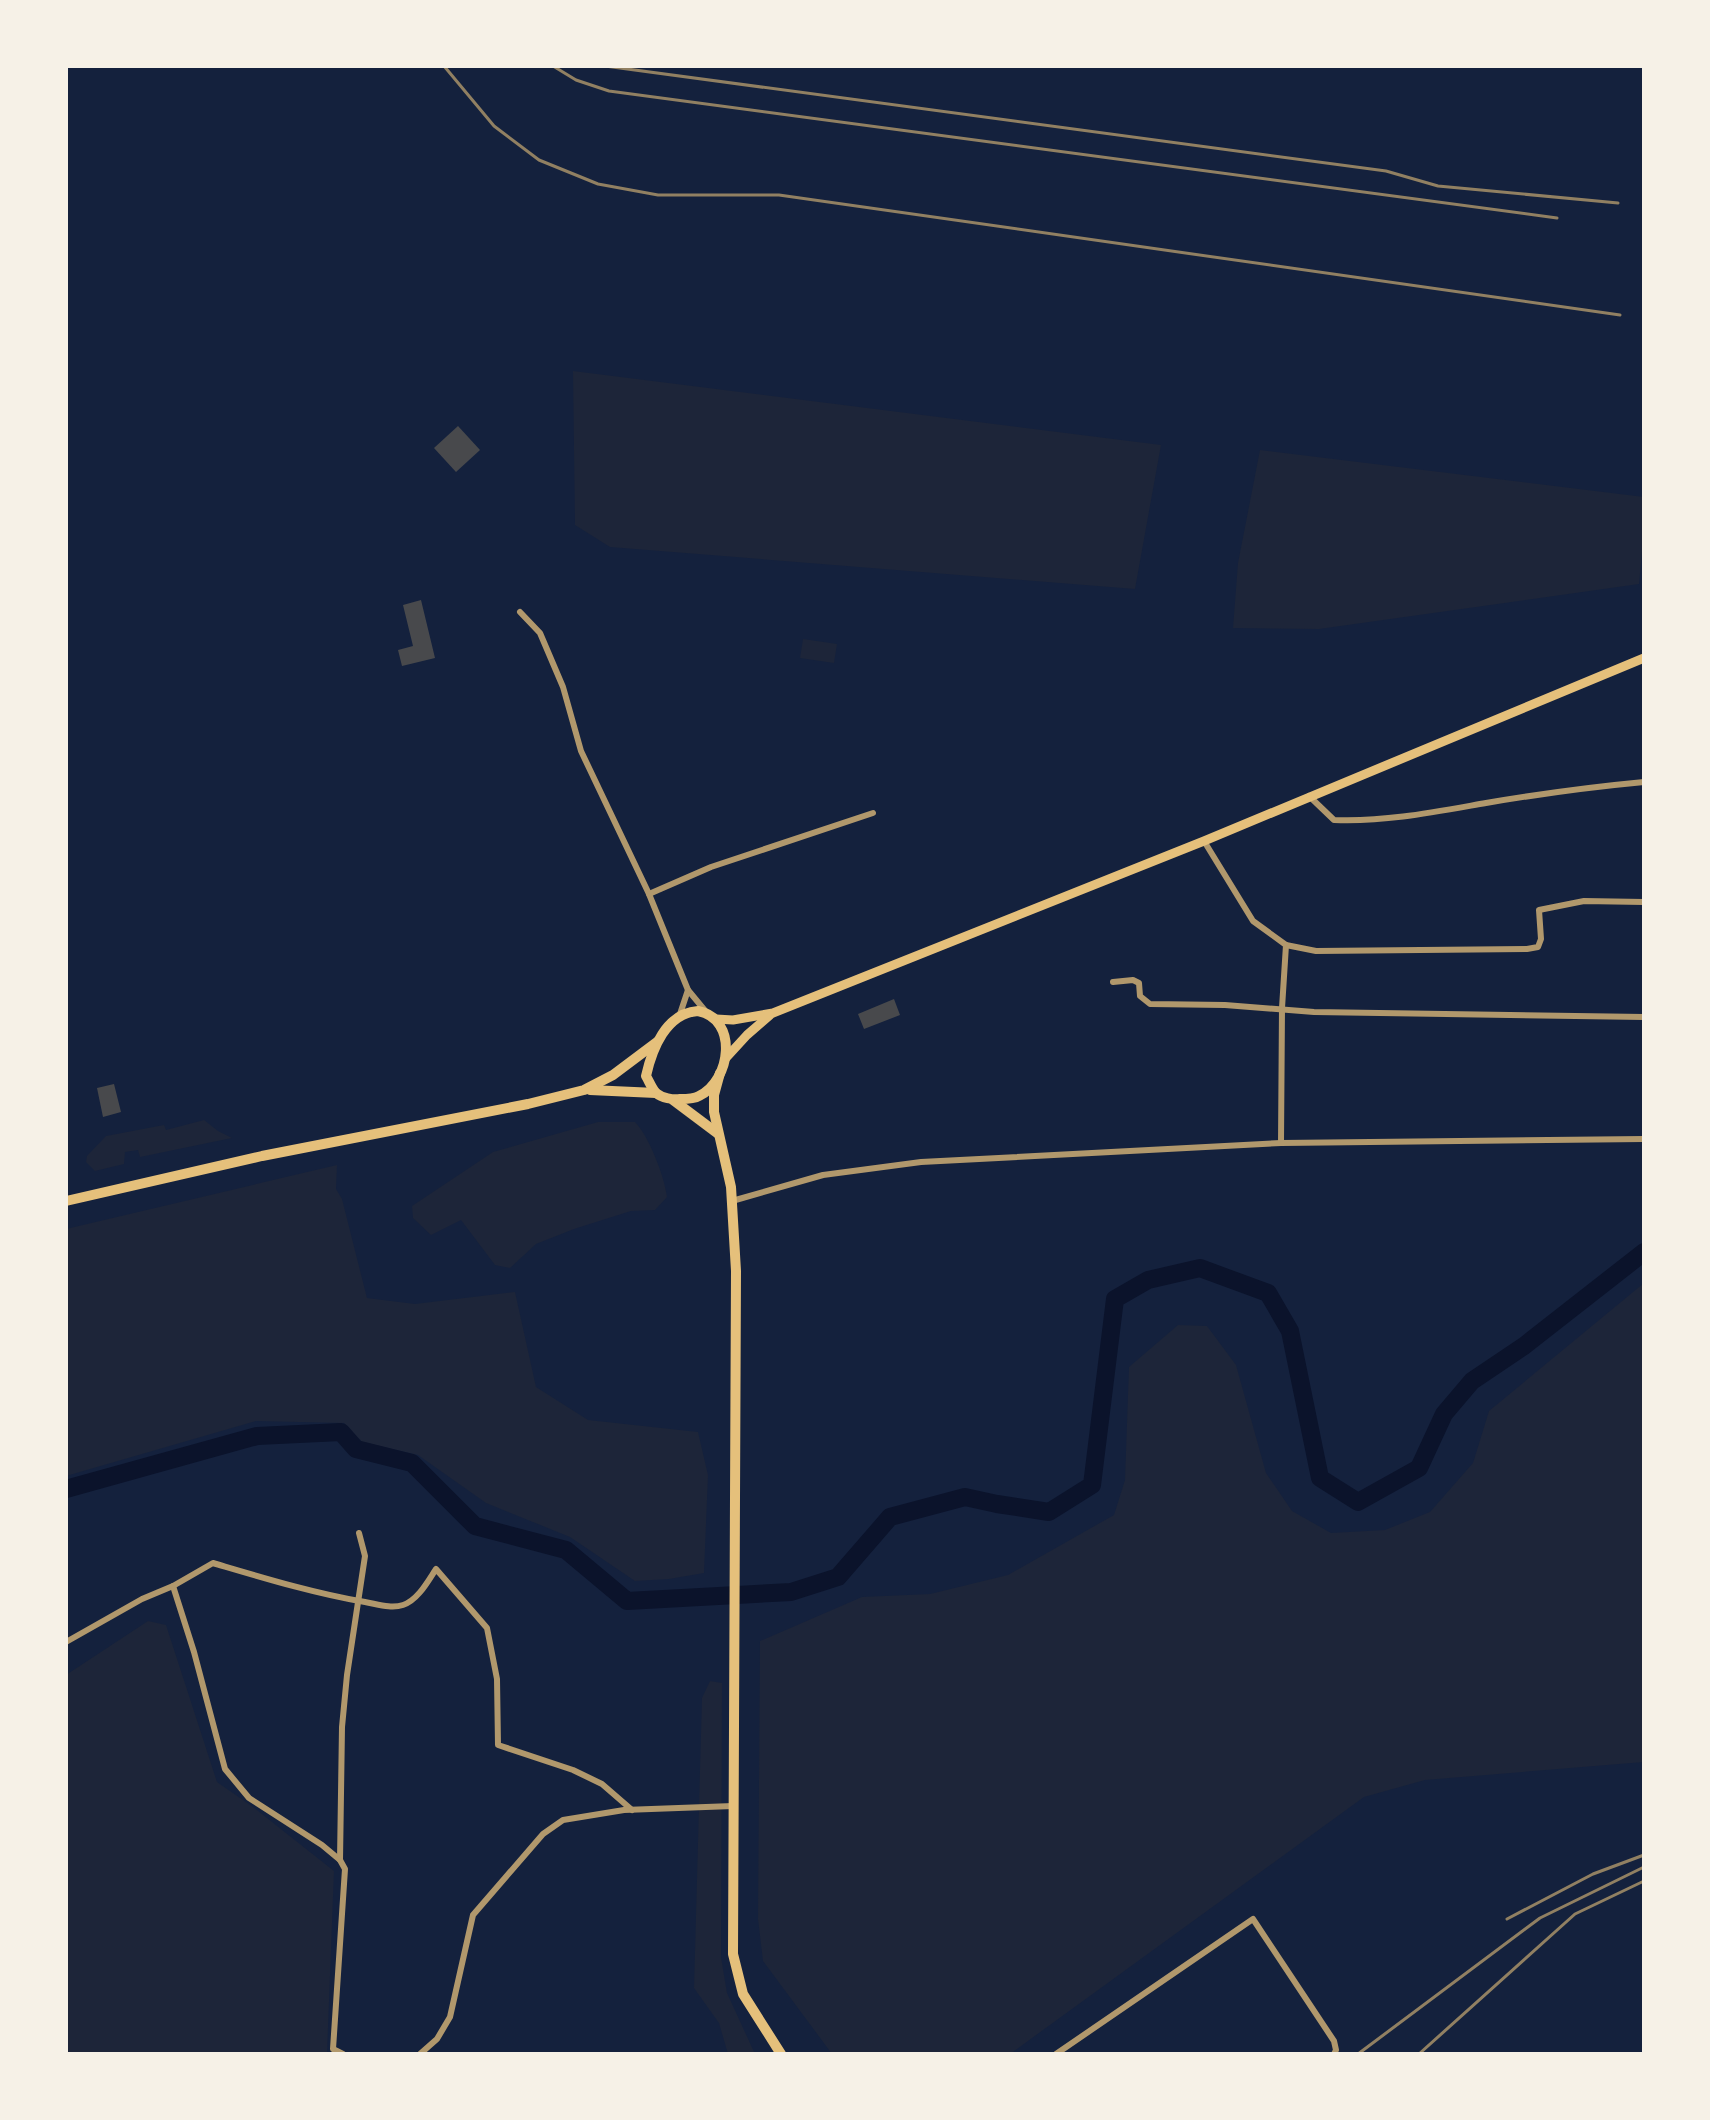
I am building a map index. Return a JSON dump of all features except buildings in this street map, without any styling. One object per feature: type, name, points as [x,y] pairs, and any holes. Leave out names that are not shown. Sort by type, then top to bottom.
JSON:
[{"type":"highway","points":[[656,1093],[646,1076],[651,1053],[667,1028],[688,1012],[712,1016],[722,1028],[727,1045],[714,1095],[714,1112],[731,1187],[736,1271],[733,1954],[743,1994],[781,2054]]},
{"type":"highway","points":[[66,1201],[262,1156],[528,1104],[584,1090],[613,1075],[657,1042]]},
{"type":"highway","points":[[673,1100],[701,1096],[720,1073]]},
{"type":"highway","points":[[584,1090],[656,1093],[673,1100],[719,1135]]},
{"type":"main road","points":[[712,1016],[733,1020],[773,1013],[1204,841],[1644,658]]},
{"type":"main road","points":[[725,1059],[773,1013]]},
{"type":"street","points":[[520,612],[540,633],[563,687],[581,751],[649,894],[688,990],[712,1016]]},
{"type":"street","points":[[1309,796],[1334,820],[1357,821],[1391,819],[1569,789],[1644,782]]},
{"type":"street","points":[[649,894],[711,867],[873,813]]},
{"type":"street","points":[[1204,841],[1253,921],[1286,945],[1316,951],[1527,949],[1538,947],[1541,939],[1539,910],[1584,901],[1644,902]]},
{"type":"street","points":[[1281,1143],[1282,1008],[1286,945]]},
{"type":"street","points":[[1113,982],[1133,980],[1139,983],[1140,996],[1150,1004],[1225,1005],[1314,1012],[1644,1017]]},
{"type":"street","points":[[679,1017],[688,990]]},
{"type":"street","points":[[732,1201],[823,1175],[921,1162],[1281,1143],[1644,1139]]},
{"type":"street","points":[[340,1860],[342,1727],[365,1556],[359,1533]]},
{"type":"street","points":[[66,1642],[213,1563],[284,1585],[389,1607],[405,1605],[423,1589],[436,1569],[487,1628],[497,1679],[498,1745],[593,1779],[632,1810]]},
{"type":"street","points":[[173,1586],[225,1769],[249,1798],[322,1845],[340,1860],[345,1869],[333,2049],[343,2054]]},
{"type":"street","points":[[420,2054],[437,2039],[450,2017],[473,1915],[543,1834],[563,1820],[632,1810],[733,1806]]},
{"type":"street","points":[[1056,2054],[1253,1919],[1334,2041],[1334,2054]]},
{"type":"shaded area","points":[[573,371],[1161,445],[1135,589],[610,547],[575,525]]},
{"type":"shaded area","points":[[1260,450],[1644,497],[1639,584],[1319,629],[1233,628],[1238,563]]},
{"type":"shaded area","points":[[803,639],[837,644],[834,663],[800,658]]},
{"type":"shaded area","points":[[204,1120],[232,1138],[140,1157],[138,1150],[125,1152],[124,1164],[95,1171],[86,1162],[87,1156],[106,1136],[164,1125],[166,1130]]},
{"type":"shaded area","points":[[598,1122],[635,1122],[646,1137],[656,1158],[667,1197],[655,1210],[631,1211],[536,1244],[510,1268],[495,1265],[461,1220],[431,1235],[413,1218],[412,1206],[493,1152]]},
{"type":"shaded area","points":[[337,1165],[336,1189],[342,1199],[367,1298],[415,1304],[515,1292],[536,1387],[588,1420],[698,1432],[708,1475],[704,1573],[635,1581],[570,1537],[486,1503],[418,1455],[362,1442],[344,1423],[256,1421],[66,1476],[66,1229]]},
{"type":"shaded area","points":[[1644,1283],[1644,1762],[1425,1780],[1364,1797],[1010,2054],[832,2054],[763,1961],[758,1919],[760,1641],[862,1597],[930,1594],[1008,1575],[1114,1515],[1125,1480],[1129,1367],[1178,1325],[1207,1326],[1236,1365],[1266,1473],[1292,1511],[1331,1533],[1385,1530],[1430,1512],[1473,1463],[1489,1411]]},
{"type":"shaded area","points":[[148,1621],[166,1625],[217,1782],[334,1871],[327,2054],[66,2054],[66,1675]]},
{"type":"shaded area","points":[[710,1681],[722,1683],[721,1957],[727,1993],[755,2054],[728,2054],[719,2023],[694,1988],[702,1698]]},
{"type":"waterway","points":[[66,1489],[257,1436],[341,1432],[356,1449],[412,1463],[475,1526],[566,1550],[627,1601],[791,1592],[838,1577],[890,1517],[965,1497],[1049,1512],[1092,1485],[1115,1299],[1148,1280],[1200,1268],[1268,1293],[1290,1331],[1320,1478],[1358,1502],[1419,1468],[1444,1414],[1472,1381],[1524,1346],[1644,1252]]},
{"type":"railway","points":[[444,66],[494,126],[539,160],[598,184],[658,195],[779,195],[1620,315]]},
{"type":"railway","points":[[553,66],[576,80],[609,91],[1557,218]]},
{"type":"railway","points":[[605,66],[1386,171],[1438,186],[1618,203]]},
{"type":"railway","points":[[1507,1919],[1593,1874],[1644,1855]]},
{"type":"railway","points":[[1358,2054],[1540,1918],[1644,1867]]},
{"type":"railway","points":[[1419,2054],[1575,1914],[1644,1881]]}]
